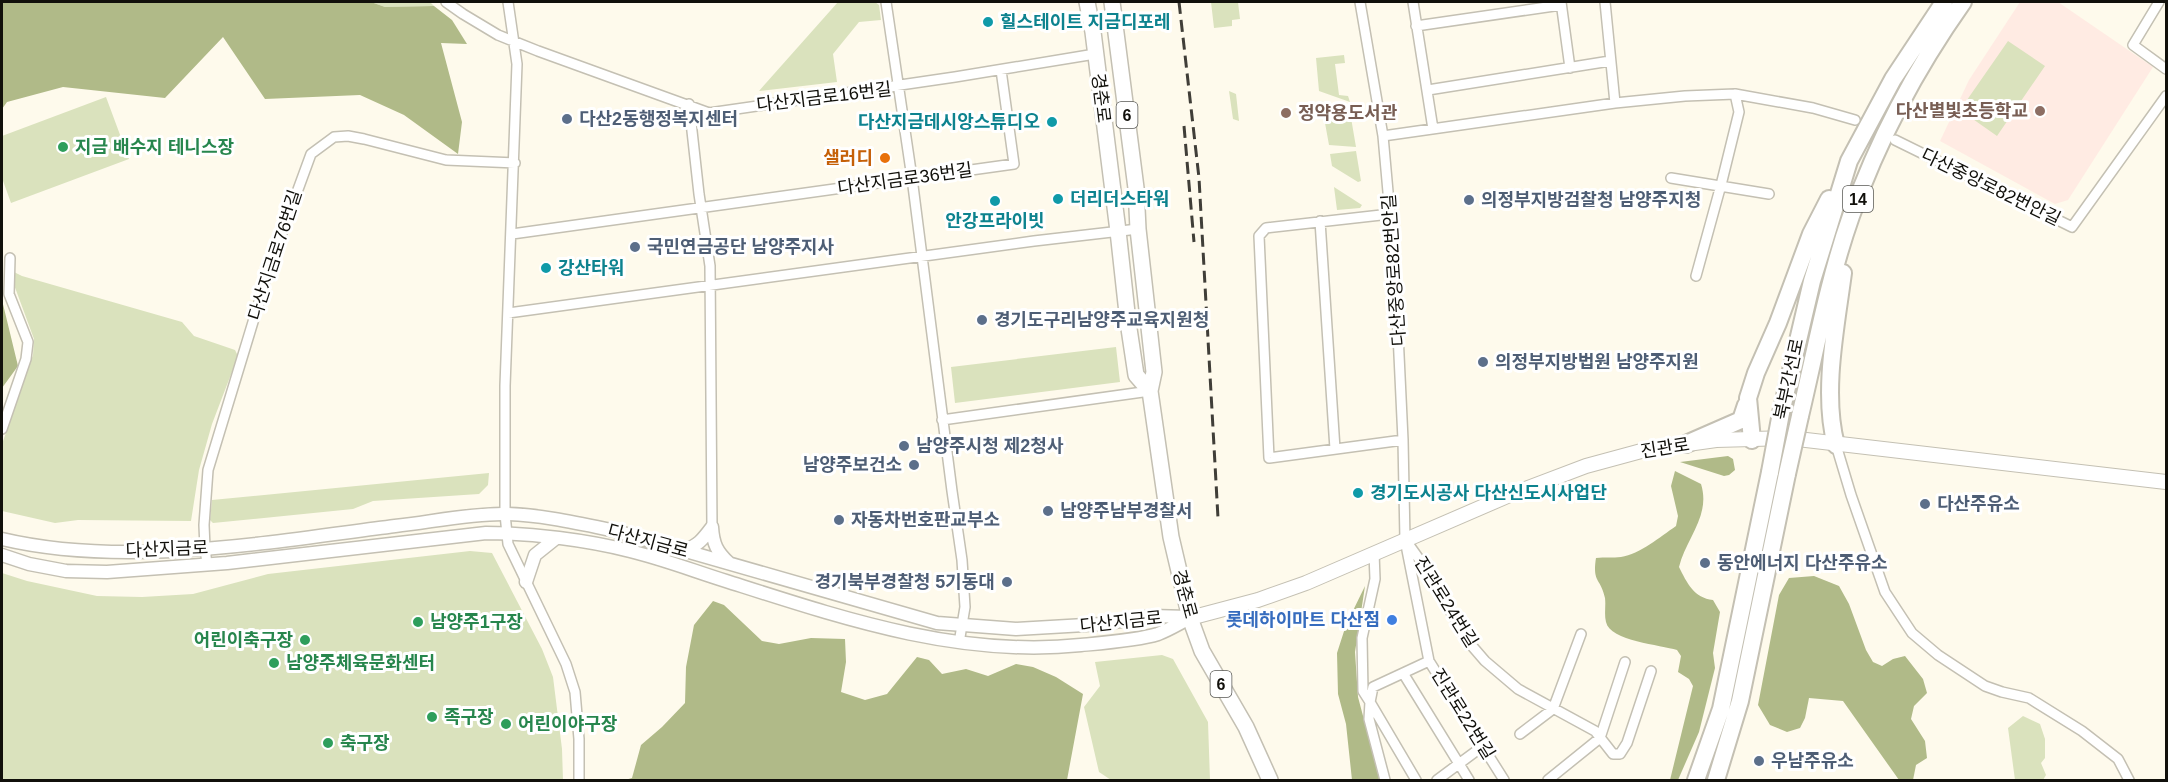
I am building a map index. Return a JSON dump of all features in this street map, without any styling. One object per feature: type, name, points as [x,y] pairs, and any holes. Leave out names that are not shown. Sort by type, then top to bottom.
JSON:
[{"type":"highway","name":"북부간선로","points":[[1716,780],[1740,701],[1778,473],[1781,412],[1812,281],[1849,161],[1893,79],[1944,2]]},
{"type":"highway","name":"북부간선로","points":[[1696,780],[1721,709],[1778,473],[1800,416],[1827,299],[1851,217],[1877,151],[1893,119],[1940,35],[1964,2]]},
{"type":"highway","points":[[1686,444],[1741,420],[1756,373],[1778,323],[1811,234],[1849,161]]},
{"type":"highway","points":[[1836,445],[1831,426],[1831,368],[1851,217]]},
{"type":"highway","points":[[1749,398],[1752,440]]},
{"type":"main road","name":"경춘로","points":[[1087,2],[1136,375],[1150,391]]},
{"type":"main road","name":"경춘로","points":[[1112,2],[1136,188],[1138,229],[1154,372],[1150,391],[1171,537],[1191,618],[1202,651],[1246,727],[1270,780]]},
{"type":"main road","name":"진관로","points":[[1191,618],[1258,600],[1306,583],[1464,513],[1586,466],[1645,450],[1686,444],[1716,440],[1789,438],[2166,482]]},
{"type":"street","name":"다산지금로16번길","points":[[446,2],[498,34],[537,51],[709,113],[899,85],[962,560],[965,607],[960,643]]},
{"type":"street","points":[[508,2],[517,64],[505,386],[505,514],[508,544],[566,664],[575,692],[579,739],[579,780]]},
{"type":"street","points":[[886,2],[899,85],[1095,54]]},
{"type":"street","name":"다산중앙로82번안길","points":[[1360,2],[1383,136],[1390,214],[1399,328],[1405,540]]},
{"type":"street","points":[[1413,2],[1433,129]]},
{"type":"street","points":[[1605,2],[1615,103]]},
{"type":"street","points":[[2159,2],[2133,45],[2166,69]]},
{"type":"street","points":[[1416,26],[1561,3],[1570,68]]},
{"type":"street","points":[[1428,90],[1610,61]]},
{"type":"street","name":"다산지금로36번길","points":[[512,234],[1014,164],[1001,70]]},
{"type":"street","points":[[1383,136],[1615,103],[1736,94],[1813,108],[1855,120]]},
{"type":"street","points":[[1696,276],[1739,112],[1736,94]]},
{"type":"street","name":"다산중앙로82번안길","points":[[1895,140],[2072,227],[2166,96]]},
{"type":"street","points":[[689,104],[710,266],[712,527],[715,546],[730,564]]},
{"type":"street","name":"다산지금로76번길","points":[[207,564],[204,548],[208,470],[270,266],[311,154],[334,137],[348,136],[447,159],[514,163]]},
{"type":"street","points":[[1671,178],[1768,194]]},
{"type":"street","points":[[1390,214],[1320,220],[1266,228],[1258,236],[1269,458],[1403,440]]},
{"type":"street","points":[[1320,220],[1335,449]]},
{"type":"street","points":[[508,313],[1138,229]]},
{"type":"street","points":[[2,429],[26,360],[28,342],[9,294],[9,258]]},
{"type":"street","points":[[942,420],[1150,391]]},
{"type":"street","points":[[1836,445],[1885,592],[1912,633],[1938,655],[1985,686],[2029,698],[2082,731],[2118,759],[2129,780]]},
{"type":"street","name":"다산지금로","points":[[2,539],[68,550],[128,552],[204,548],[505,514],[585,524],[937,623],[1016,630],[1102,624],[1152,616],[1191,618]]},
{"type":"street","points":[[684,550],[702,541],[712,527]]},
{"type":"street","name":"다산지금로","points":[[2,555],[29,564],[66,571],[97,572],[207,564],[486,533],[507,533],[601,544],[632,551],[812,608],[902,632],[960,643],[1013,648],[1098,644],[1158,634],[1191,618]]},
{"type":"street","points":[[526,582],[535,555],[555,539]]},
{"type":"street","name":"진관로22번길","points":[[1405,540],[1429,661],[1504,780]]},
{"type":"street","name":"진관로24번길","points":[[1405,540],[1430,573],[1466,639],[1485,661],[1518,689],[1595,731],[1612,754],[1620,754],[1627,742],[1651,671]]},
{"type":"street","points":[[1374,553],[1375,579],[1362,638],[1363,691],[1416,780]]},
{"type":"street","points":[[1520,734],[1553,709],[1581,634]]},
{"type":"street","points":[[1385,780],[1369,719],[1373,687],[1429,661]]},
{"type":"street","points":[[1548,780],[1600,738],[1625,662]]},
{"type":"street","points":[[1403,673],[1469,780]]},
{"type":"street","points":[[1437,780],[1482,746]]},
{"type":"shaded area","name":"다산별빛초등학교","points":[[2020,2],[2058,2],[2153,67],[2068,200],[2055,204],[1940,141],[1969,80]]},
{"type":"green space","points":[[2,2],[371,2],[385,7],[434,6],[452,20],[467,44],[441,43],[462,122],[458,154],[404,115],[360,95],[265,99],[223,37],[165,98],[63,87],[7,102],[2,109]]},
{"type":"green space","points":[[371,2],[430,2],[434,6],[385,7]]},
{"type":"green space","points":[[838,2],[875,2],[879,5],[881,20],[859,22],[833,54],[837,82],[759,91]]},
{"type":"green space","points":[[1211,2],[1238,2],[1240,19],[1232,20],[1232,26],[1214,28]]},
{"type":"green space","points":[[2008,41],[2045,66],[1997,136],[1960,110]]},
{"type":"green space","points":[[1344,55],[1345,63],[1335,64],[1339,95],[1348,96],[1350,102],[1319,91],[1316,58]]},
{"type":"green space","points":[[1229,91],[1236,94],[1239,121],[1233,119]]},
{"type":"green space","name":"지금 배수지 테니스장","points":[[106,97],[129,159],[11,203],[2,178],[2,136]]},
{"type":"green space","points":[[1321,101],[1350,112],[1356,147],[1329,145]]},
{"type":"green space","points":[[1356,151],[1361,181],[1358,182],[1332,166],[1330,154]]},
{"type":"green space","points":[[1334,187],[1362,205],[1360,208],[1337,210]]},
{"type":"green space","points":[[12,271],[22,276],[182,322],[194,336],[235,350],[238,356],[212,424],[199,470],[191,521],[78,520],[55,523],[2,511],[2,444],[33,355],[34,339],[13,282]]},
{"type":"green space","points":[[2,300],[18,366],[2,388]]},
{"type":"green space","points":[[1116,347],[1120,382],[955,403],[951,367]]},
{"type":"green space","points":[[1728,456],[1733,459],[1735,470],[1724,476],[1680,462]]},
{"type":"green space","points":[[1675,471],[1701,484],[1703,496],[1700,517],[1679,567],[1692,589],[1706,599],[1713,600],[1720,612],[1713,653],[1715,668],[1699,732],[1678,780],[1670,780],[1693,686],[1689,679],[1678,672],[1681,656],[1677,650],[1626,638],[1610,628],[1605,619],[1605,598],[1596,576],[1595,566],[1596,558],[1628,555],[1650,544],[1676,526],[1678,516],[1671,486]]},
{"type":"green space","points":[[489,473],[488,485],[479,494],[373,501],[353,509],[213,523],[210,520],[212,500]]},
{"type":"green space","name":"남양주체육문화센터","points":[[470,551],[492,553],[542,649],[553,677],[562,749],[563,780],[2,780],[2,573],[27,581],[97,596],[142,597],[193,594],[268,574]]},
{"type":"green space","points":[[1814,576],[1839,586],[1873,662],[1882,666],[1893,659],[1905,656],[1923,679],[1927,693],[1914,706],[1911,719],[1925,741],[1927,758],[1916,765],[1913,780],[1899,780],[1843,701],[1809,698],[1805,718],[1800,728],[1787,732],[1770,725],[1758,705],[1779,595],[1789,578]]},
{"type":"green space","points":[[1365,586],[1355,652],[1358,697],[1380,780],[1352,780],[1346,724],[1338,694],[1337,653],[1346,625]]},
{"type":"green space","points":[[713,601],[724,605],[762,641],[779,644],[811,638],[845,639],[846,662],[841,692],[865,700],[887,694],[917,657],[929,660],[942,674],[966,669],[988,676],[1016,664],[1033,667],[1056,677],[1083,694],[1067,780],[625,780],[632,778],[641,745],[685,703],[686,667],[694,625]]},
{"type":"green space","points":[[1162,655],[1173,659],[1208,722],[1210,780],[1111,780],[1099,772],[1084,707],[1100,686],[1095,662]]},
{"type":"green space","points":[[2023,716],[2040,724],[2045,739],[2045,758],[2041,763],[2046,775],[2043,780],[2015,780],[2008,728]]},
{"type":"railway","points":[[1179,2],[1199,178],[1218,518]]},
{"type":"railway","points":[[1184,126],[1194,242]]},
{"type":"place","name":"힐스테이트 지금디포레","points":[[988,22]]},
{"type":"place","name":"다산별빛초등학교","points":[[2040,111]]},
{"type":"place","name":"정약용도서관","points":[[1286,113]]},
{"type":"place","name":"다산2동행정복지센터","points":[[567,119]]},
{"type":"place","name":"다산지금데시앙스튜디오","points":[[1052,122]]},
{"type":"place","name":"지금 배수지 테니스장","points":[[63,147]]},
{"type":"place","name":"샐러디","points":[[885,158]]},
{"type":"place","name":"더리더스타워","points":[[1058,199]]},
{"type":"place","name":"의정부지방검찰청 남양주지청","points":[[1469,200]]},
{"type":"place","name":"안강프라이빗","points":[[995,201]]},
{"type":"place","name":"국민연금공단 남양주지사","points":[[635,247]]},
{"type":"place","name":"강산타워","points":[[546,268]]},
{"type":"place","name":"경기도구리남양주교육지원청","points":[[982,320]]},
{"type":"place","name":"의정부지방법원 남양주지원","points":[[1483,362]]},
{"type":"place","name":"남양주시청 제2청사","points":[[904,446]]},
{"type":"place","name":"남양주보건소","points":[[914,465]]},
{"type":"place","name":"경기도시공사 다산신도시사업단","points":[[1358,493]]},
{"type":"place","name":"다산주유소","points":[[1925,504]]},
{"type":"place","name":"남양주남부경찰서","points":[[1048,511]]},
{"type":"place","name":"자동차번호판교부소","points":[[839,520]]},
{"type":"place","name":"동안에너지 다산주유소","points":[[1705,563]]},
{"type":"place","name":"경기북부경찰청 5기동대","points":[[1007,582]]},
{"type":"place","name":"롯데하이마트 다산점","points":[[1392,620]]},
{"type":"place","name":"남양주1구장","points":[[418,622]]},
{"type":"place","name":"어린이축구장","points":[[305,640]]},
{"type":"place","name":"남양주체육문화센터","points":[[274,663]]},
{"type":"place","name":"족구장","points":[[432,717]]},
{"type":"place","name":"어린이야구장","points":[[506,724]]},
{"type":"place","name":"축구장","points":[[328,743]]},
{"type":"place","name":"우남주유소","points":[[1759,761]]}]
